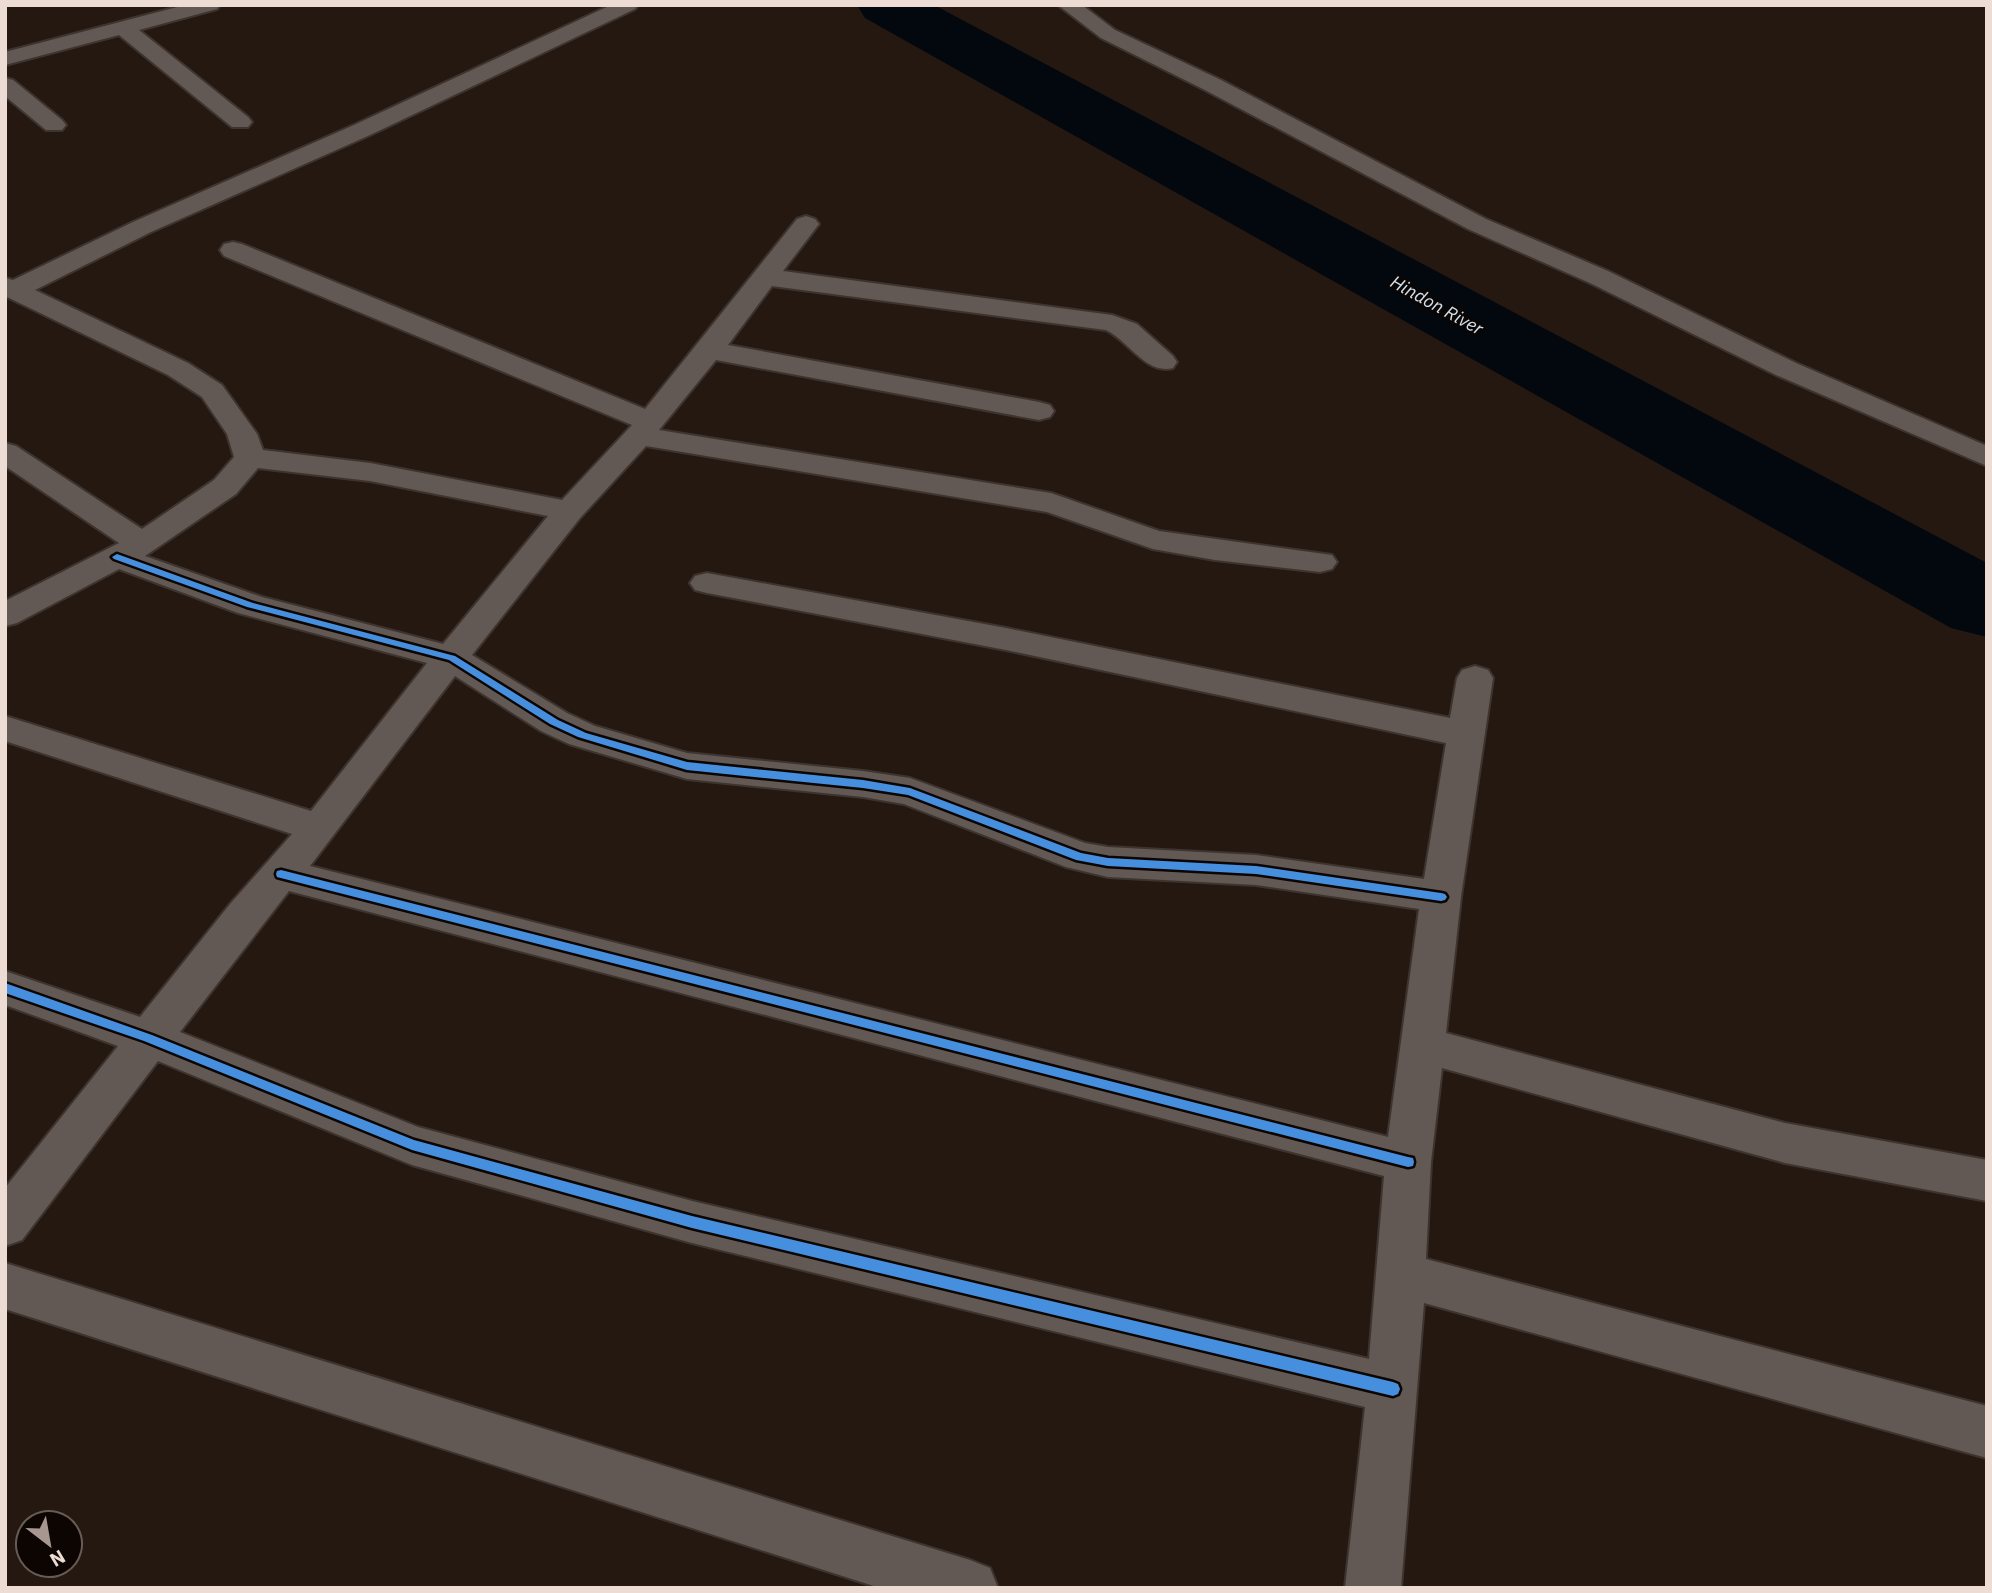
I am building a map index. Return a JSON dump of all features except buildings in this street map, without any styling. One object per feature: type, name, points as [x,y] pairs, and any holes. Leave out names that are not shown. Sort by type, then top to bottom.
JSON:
[{"type":"street","points":[[5,59],[210,5]]},
{"type":"street","points":[[10,288],[362,130],[628,5]]},
{"type":"street","points":[[1068,5],[1108,34],[1213,85],[1477,223],[1599,277],[1786,369],[1987,457]]},
{"type":"street","points":[[123,28],[240,122]]},
{"type":"street","points":[[5,85],[54,125]]},
{"type":"street","points":[[5,1225],[245,915],[320,828],[569,511],[644,428],[709,350],[806,224]]},
{"type":"street","points":[[233,250],[644,428],[1051,503],[1078,510],[1153,539],[1193,547],[1320,562]]},
{"type":"street","points":[[765,278],[1112,323],[1127,330],[1163,362]]},
{"type":"street","points":[[10,288],[178,369],[212,391],[243,434],[250,458]]},
{"type":"street","points":[[709,350],[1040,411]]},
{"type":"street","points":[[5,452],[129,550],[250,605],[452,657],[554,722],[582,735],[687,765],[863,784],[910,792],[1089,859],[1256,870],[1441,897]]},
{"type":"street","points":[[250,458],[304,461],[350,468],[569,511]]},
{"type":"street","points":[[5,615],[129,550],[225,486],[250,458]]},
{"type":"street","points":[[707,583],[1006,639],[1466,734]]},
{"type":"street","points":[[1373,1588],[1393,1390],[1408,1162],[1441,897],[1475,678]]},
{"type":"street","points":[[5,728],[320,828]]},
{"type":"street","points":[[281,874],[1408,1162]]},
{"type":"street","points":[[5,988],[148,1038],[412,1145],[692,1222],[1393,1390]]},
{"type":"street","points":[[1423,1045],[1785,1143],[1987,1181]]},
{"type":"street","points":[[1402,1275],[1987,1432]]},
{"type":"street","points":[[5,1286],[970,1588]]},
{"type":"waterway","name":"Hindon River","points":[[887,5],[1987,605]]},
{"type":"cycle path","points":[[117,557],[250,605],[452,658],[554,722],[582,735],[687,766],[863,784],[910,792],[1080,857],[1108,862],[1256,870],[1441,897]]},
{"type":"cycle path","points":[[281,874],[1408,1162]]},
{"type":"cycle path","points":[[5,988],[148,1038],[412,1145],[692,1222],[1393,1389]]}]
